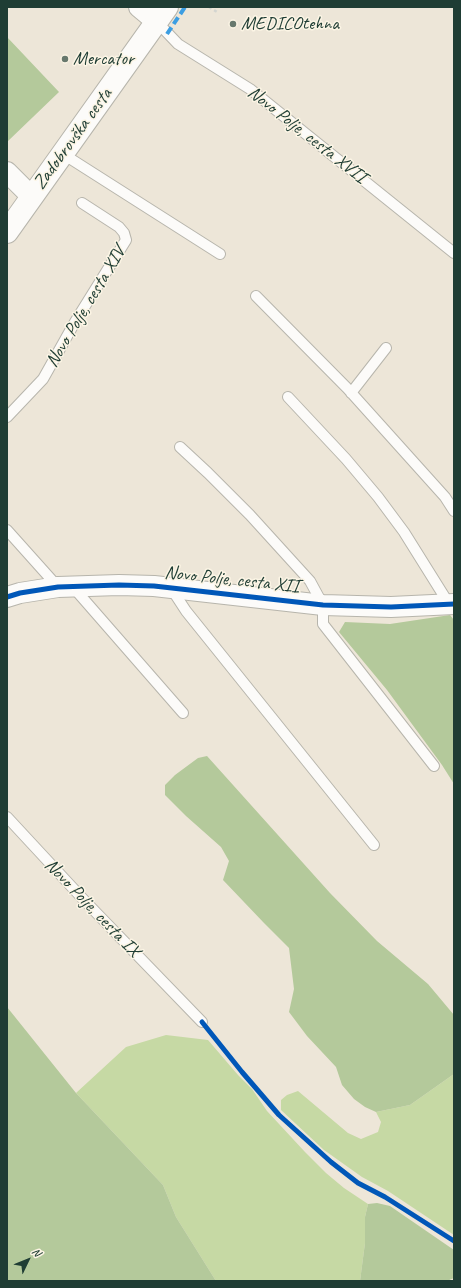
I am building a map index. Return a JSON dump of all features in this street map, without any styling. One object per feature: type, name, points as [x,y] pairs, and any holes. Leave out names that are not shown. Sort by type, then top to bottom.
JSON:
[{"type":"main road","name":"Zadobrovška cesta","points":[[7,232],[162,14]]},
{"type":"street","points":[[139,7],[162,14]]},
{"type":"street","points":[[7,172],[32,197]]},
{"type":"street","name":"Novo Polje, cesta XII","points":[[7,597],[20,593],[65,587],[119,585],[154,586],[323,605],[391,607],[452,604]]},
{"type":"lane","name":"Novo Polje, cesta XVII","points":[[162,14],[178,44],[250,89],[454,252]]},
{"type":"lane","points":[[62,154],[220,254]]},
{"type":"lane","name":"Novo Polje, cesta XIV","points":[[7,417],[43,379],[75,322],[126,240],[124,233],[119,227],[82,203]]},
{"type":"lane","points":[[256,296],[351,393],[445,497],[454,511]]},
{"type":"lane","points":[[351,393],[386,348]]},
{"type":"lane","name":"Novo Polje, cesta XII","points":[[288,397],[346,459],[378,497],[404,532],[452,604]]},
{"type":"lane","name":"Novo Polje, cesta XII","points":[[180,447],[208,473],[294,562],[310,581],[323,605]]},
{"type":"lane","points":[[7,530],[65,587],[183,714]]},
{"type":"lane","name":"Novo Polje, cesta XII","points":[[171,588],[186,611],[374,845]]},
{"type":"lane","points":[[323,605],[323,624],[434,766]]},
{"type":"lane","name":"Novo Polje, cesta IX","points":[[7,817],[202,1022]]},
{"type":"path","points":[[209,7],[217,12]]},
{"type":"green space","points":[[7,37],[59,92],[7,142]]},
{"type":"green space","points":[[450,615],[454,620],[454,784],[442,765],[387,690],[339,632],[345,622],[390,624]]},
{"type":"green space","points":[[207,756],[330,893],[377,941],[428,984],[454,1015],[454,1074],[410,1105],[376,1112],[365,1107],[354,1099],[342,1085],[336,1067],[307,1036],[289,1012],[294,989],[289,948],[223,880],[229,861],[221,847],[165,795],[165,785],[175,775],[198,758]]},
{"type":"green space","points":[[7,1007],[76,1093],[163,1185],[176,1217],[216,1281],[7,1281]]},
{"type":"green space","points":[[166,1035],[208,1040],[252,1089],[267,1111],[305,1152],[344,1188],[368,1204],[365,1217],[365,1243],[360,1281],[216,1281],[176,1217],[163,1185],[76,1093],[126,1047]]},
{"type":"green space","points":[[454,1074],[454,1235],[388,1191],[362,1177],[324,1150],[281,1110],[281,1100],[287,1095],[298,1091],[348,1133],[361,1139],[378,1132],[381,1122],[376,1112],[410,1105]]},
{"type":"green space","points":[[377,1203],[390,1206],[454,1250],[454,1278],[447,1281],[360,1281],[365,1243],[365,1217],[368,1204]]},
{"type":"marked path","points":[[167,34],[185,7]]},
{"type":"cycle path","points":[[7,597],[20,593],[58,587],[119,585],[154,586],[323,605],[391,607],[454,604]]},
{"type":"cycle path","points":[[202,1022],[279,1115],[331,1162],[358,1183],[385,1197],[454,1241]]},
{"type":"place","name":"MEDICOtehna","points":[[233,24]]},
{"type":"place","name":"Mercator","points":[[65,59]]}]
